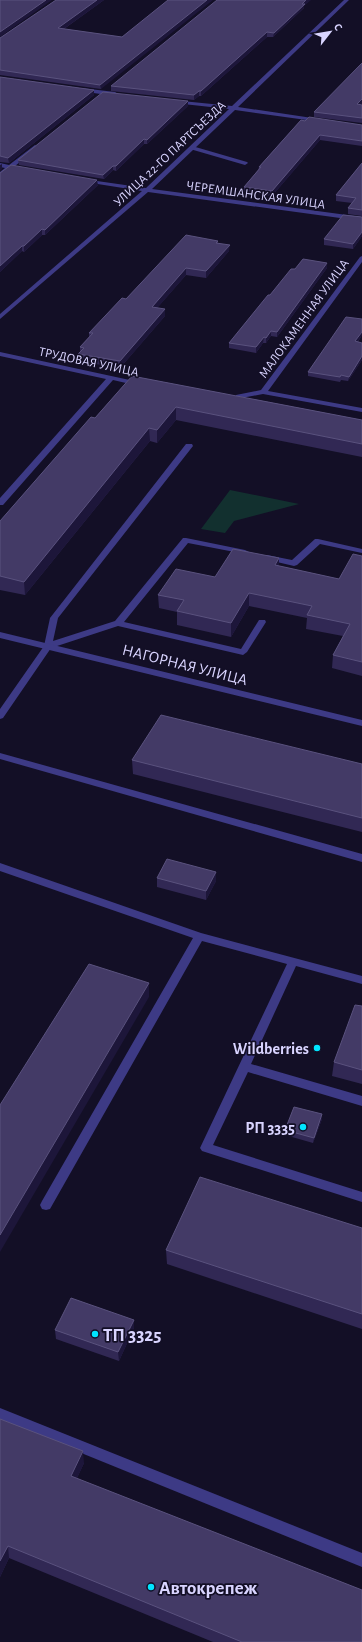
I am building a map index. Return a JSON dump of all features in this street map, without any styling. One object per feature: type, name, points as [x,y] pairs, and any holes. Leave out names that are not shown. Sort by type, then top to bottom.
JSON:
[{"type":"street","name":"УЛИЦА 22-ГО ПАРТСЪЕЗДА","points":[[0,317],[147,190],[235,108],[346,0]]},
{"type":"street","points":[[97,98],[109,88]]},
{"type":"street","points":[[74,89],[119,95]]},
{"type":"street","points":[[165,100],[235,108],[324,122]]},
{"type":"street","points":[[0,175],[41,142]]},
{"type":"street","points":[[192,148],[245,163]]},
{"type":"street","points":[[0,165],[33,171]]},
{"type":"street","name":"ЧЕРЕМШАНСКАЯ УЛИЦА","points":[[78,178],[147,190],[362,220]]},
{"type":"street","name":"МАЛОКАМЕННАЯ УЛИЦА","points":[[263,392],[362,258]]},
{"type":"street","name":"ТРУДОВАЯ УЛИЦА","points":[[0,354],[110,379],[149,386]]},
{"type":"street","points":[[0,503],[110,379]]},
{"type":"street","points":[[239,397],[263,392],[362,410]]},
{"type":"street","points":[[0,716],[48,646],[54,618],[189,446]]},
{"type":"street","points":[[118,623],[186,540],[294,563],[318,541],[362,551]]},
{"type":"street","points":[[48,646],[118,623],[243,652],[262,622]]},
{"type":"street","name":"НАГОРНАЯ УЛИЦА","points":[[0,635],[362,723]]},
{"type":"street","points":[[0,756],[362,858]]},
{"type":"street","points":[[0,867],[199,936],[362,980]]},
{"type":"street","points":[[46,1205],[199,936]]},
{"type":"street","points":[[293,962],[206,1148],[362,1197]]},
{"type":"street","points":[[244,1066],[362,1102]]},
{"type":"street","points":[[0,1414],[362,1560]]},
{"type":"green space","points":[[230,490],[299,504],[234,521],[225,533],[201,529]]},
{"type":"building","points":[[0,0],[46,0],[0,32]]},
{"type":"building","points":[[56,0],[97,0],[58,28],[122,37],[168,0],[207,0],[100,85],[0,70],[0,38]]},
{"type":"building","points":[[217,0],[306,0],[302,4],[305,4],[274,33],[267,32],[201,91],[194,95],[111,86]]},
{"type":"building","points":[[362,63],[362,99],[357,104],[362,105],[362,118],[314,112]]},
{"type":"building","points":[[0,77],[94,90],[8,158],[0,156]]},
{"type":"building","points":[[103,92],[188,101],[147,140],[144,139],[116,166],[113,166],[103,175],[18,160]]},
{"type":"building","points":[[309,117],[362,125],[362,141],[320,135],[272,191],[244,187],[261,167],[259,167],[301,120],[305,121]]},
{"type":"building","points":[[362,163],[362,210],[348,208],[356,198],[336,195]]},
{"type":"building","points":[[11,165],[97,180],[45,230],[42,229],[0,266],[0,173]]},
{"type":"building","points":[[343,215],[362,217],[362,232],[353,244],[324,239]]},
{"type":"building","points":[[186,235],[218,241],[216,243],[230,245],[206,271],[186,268],[152,307],[165,309],[120,361],[78,354],[84,348],[80,347],[93,333],[89,333],[122,298],[126,299]]},
{"type":"building","points":[[303,259],[327,263],[277,332],[271,331],[256,347],[229,343],[268,295],[270,295],[291,269],[295,269]]},
{"type":"building","points":[[346,317],[362,319],[362,332],[355,341],[362,343],[362,356],[349,377],[308,372]]},
{"type":"building","points":[[132,376],[362,420],[362,444],[176,407],[157,430],[149,428],[24,582],[0,576],[0,521],[91,417],[95,418]]},
{"type":"building","points":[[233,549],[279,558],[275,565],[339,579],[353,554],[362,556],[362,662],[333,655],[350,624],[307,615],[312,606],[249,593],[231,623],[177,611],[184,600],[158,595],[176,569],[215,577]]},
{"type":"building","points":[[161,715],[362,764],[362,818],[132,760]]},
{"type":"building","points":[[167,859],[216,872],[206,891],[157,878]]},
{"type":"building","points":[[89,964],[149,983],[0,1235],[0,1105]]},
{"type":"building","points":[[355,1005],[362,1006],[362,1070],[334,1062]]},
{"type":"building","name":"РП 3335","points":[[294,1107],[322,1114],[314,1138],[285,1130]]},
{"type":"building","points":[[200,1177],[362,1228],[362,1314],[166,1250]]},
{"type":"building","name":"ТП 3325","points":[[71,1298],[134,1320],[118,1352],[55,1330]]},
{"type":"building","points":[[0,1419],[83,1451],[71,1476],[362,1590],[362,1642],[242,1642],[8,1546],[0,1561]]},
{"type":"place","name":"Wildberries","points":[[317,1048]]},
{"type":"place","name":"РП 3335","points":[[303,1127]]},
{"type":"place","name":"ТП 3325","points":[[95,1334]]},
{"type":"place","name":"Автокрепеж","points":[[151,1587]]}]
